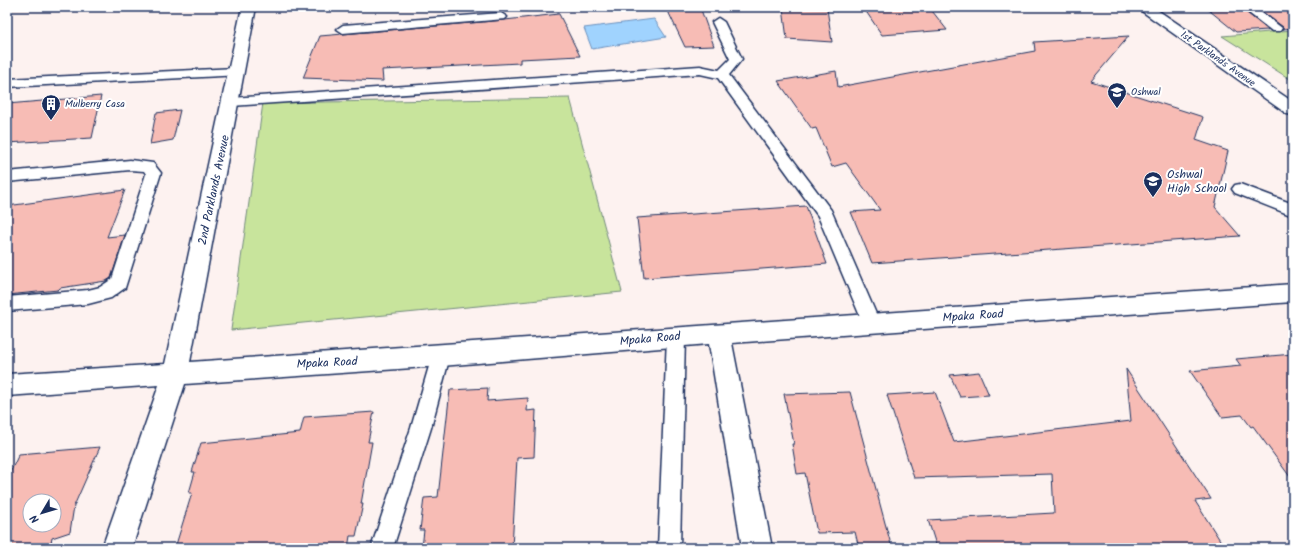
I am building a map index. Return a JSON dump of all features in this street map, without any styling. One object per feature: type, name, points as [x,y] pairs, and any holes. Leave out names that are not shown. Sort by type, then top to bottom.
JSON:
[{"type":"street","name":"2nd Parklands Avenue","points":[[117,548],[176,372],[232,102],[236,72],[249,7]]},
{"type":"street","name":"1st Parklands Avenue","points":[[1143,7],[1293,110]]},
{"type":"street","name":"Mpaka Road","points":[[7,385],[176,372],[441,356],[676,337],[1293,293]]},
{"type":"street","points":[[718,334],[757,548]]},
{"type":"lane","points":[[432,21],[435,7]]},
{"type":"lane","points":[[1247,7],[1276,28]]},
{"type":"lane","points":[[343,29],[432,21],[501,18]]},
{"type":"lane","points":[[718,22],[736,59],[722,75]]},
{"type":"lane","points":[[232,102],[700,70],[722,75],[825,214],[871,323]]},
{"type":"lane","points":[[7,83],[236,72]]},
{"type":"lane","points":[[7,177],[130,165],[148,166],[154,173],[119,283],[105,293],[88,297],[7,304]]},
{"type":"lane","points":[[1240,189],[1293,210]]},
{"type":"lane","points":[[669,548],[676,337]]},
{"type":"lane","points":[[382,548],[421,428],[441,356]]},
{"type":"green space","points":[[1293,30],[1293,81],[1222,36]]},
{"type":"green space","points":[[570,98],[622,292],[231,330],[263,103]]},
{"type":"water","points":[[654,19],[666,37],[592,49],[584,28]]},
{"type":"building","points":[[666,7],[700,7],[714,46],[685,47]]},
{"type":"building","points":[[870,7],[929,7],[947,30],[882,35],[865,10],[872,10]]},
{"type":"building","points":[[1205,7],[1240,7],[1268,30],[1236,32]]},
{"type":"building","points":[[1256,7],[1293,7],[1293,28],[1283,29],[1283,27]]},
{"type":"building","points":[[783,8],[827,9],[832,42],[787,39]]},
{"type":"building","points":[[559,14],[580,56],[520,59],[520,63],[382,70],[383,81],[303,78],[320,36]]},
{"type":"building","points":[[1129,36],[1091,81],[1203,117],[1196,140],[1228,151],[1215,207],[1240,236],[872,263],[851,212],[880,210],[846,163],[832,167],[816,128],[812,129],[778,81],[836,71],[838,87],[1035,51],[1034,42]]},
{"type":"building","name":"Mulberry Casa","points":[[101,96],[92,138],[7,143],[7,104]]},
{"type":"building","points":[[180,110],[173,140],[150,144],[156,113]]},
{"type":"building","points":[[125,190],[107,237],[125,235],[111,278],[106,281],[60,288],[58,290],[7,295],[7,206]]},
{"type":"building","points":[[806,206],[827,264],[644,278],[637,218]]},
{"type":"building","points":[[1293,354],[1293,481],[1253,426],[1251,427],[1242,415],[1222,417],[1190,371],[1241,366],[1236,359]]},
{"type":"building","points":[[1126,369],[1211,499],[1195,501],[1225,548],[937,548],[928,520],[1054,513],[1052,474],[914,478],[887,395],[935,392],[954,442],[1131,421]]},
{"type":"building","points":[[979,372],[989,395],[960,397],[950,375]]},
{"type":"building","points":[[488,388],[487,401],[528,398],[527,411],[536,410],[534,457],[517,458],[512,548],[422,548],[424,530],[420,530],[424,498],[438,497],[450,390]]},
{"type":"building","points":[[850,392],[892,548],[859,548],[855,532],[817,533],[805,473],[797,474],[792,444],[794,444],[784,394]]},
{"type":"building","points":[[374,412],[368,442],[372,442],[361,504],[363,504],[356,536],[350,536],[348,548],[175,548],[192,493],[189,493],[195,472],[192,472],[201,443],[300,433],[304,417]]},
{"type":"building","points":[[100,447],[74,506],[70,532],[52,538],[50,548],[7,548],[7,479],[19,454]]},
{"type":"place","name":"Oshwal","points":[[1117,109]]},
{"type":"place","name":"Mulberry Casa","points":[[51,121]]},
{"type":"place","name":"Oshwal High School","points":[[1153,198]]}]
